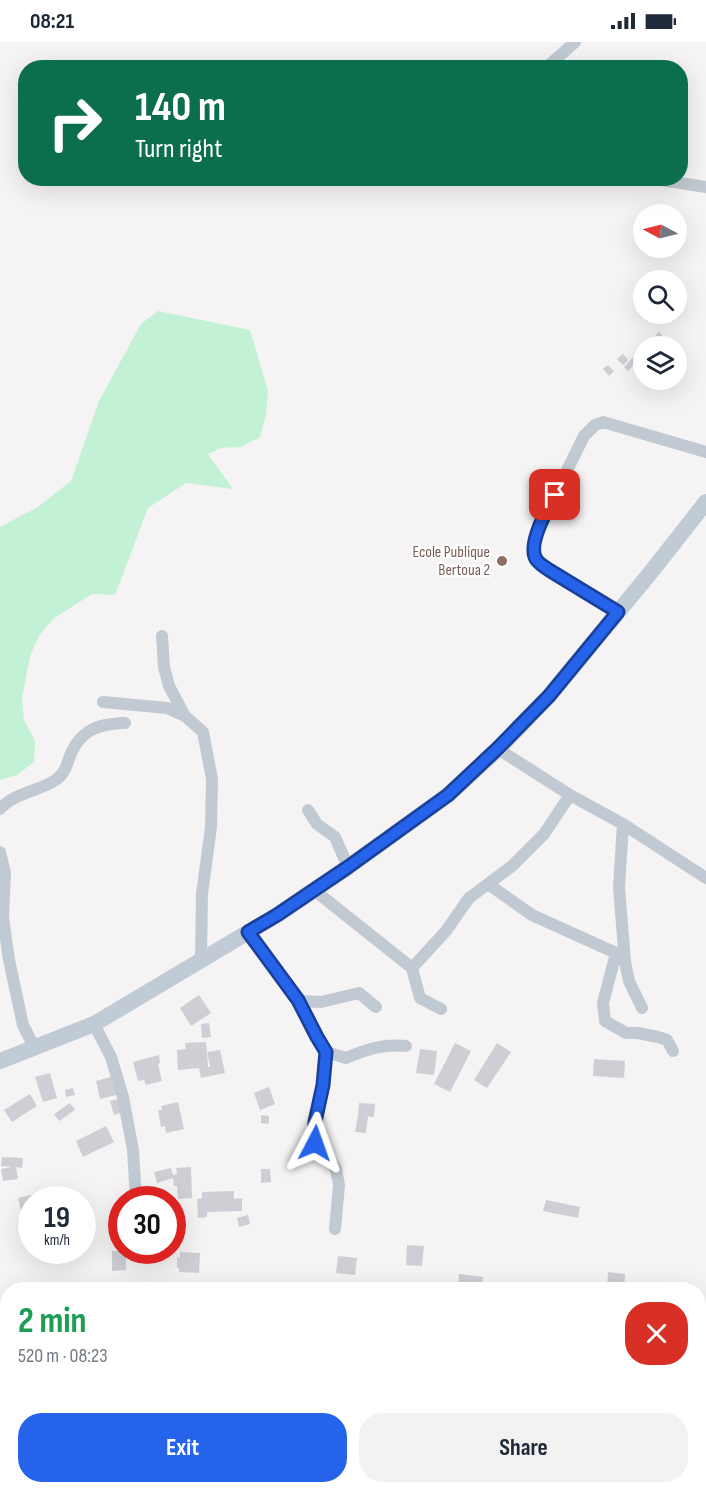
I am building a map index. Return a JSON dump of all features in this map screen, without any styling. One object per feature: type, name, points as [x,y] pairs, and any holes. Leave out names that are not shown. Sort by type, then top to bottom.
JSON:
[{"type":"street","points":[[555,60],[575,42]]},
{"type":"street","points":[[688,184],[706,187]]},
{"type":"street","points":[[618,612],[549,570],[535,557],[533,545],[545,515],[584,436],[595,424],[603,422],[706,452]]},
{"type":"street","points":[[0,1061],[93,1024],[201,960],[314,890],[448,795],[549,696],[706,502]]},
{"type":"street","points":[[162,636],[164,667],[169,686],[185,716]]},
{"type":"street","points":[[103,702],[167,708],[185,716],[203,732],[212,779],[211,827],[202,894],[201,960]]},
{"type":"street","points":[[0,809],[3,805],[48,784],[64,773],[73,749],[85,734],[103,724],[125,723]]},
{"type":"street","points":[[498,748],[570,795],[623,824],[706,878]]},
{"type":"street","points":[[412,968],[446,931],[469,898],[512,866],[544,834],[570,795]]},
{"type":"street","points":[[308,810],[317,824],[334,837],[348,867]]},
{"type":"street","points":[[623,824],[619,887],[625,962],[629,981],[642,1008]]},
{"type":"street","points":[[0,852],[5,873],[3,917],[5,937],[23,1024],[34,1047]]},
{"type":"street","points":[[488,884],[532,915],[616,953],[603,1003],[605,1021],[626,1033],[658,1036],[667,1040],[673,1051]]},
{"type":"street","points":[[314,890],[412,968],[420,998],[441,1010]]},
{"type":"street","points":[[248,932],[298,1000],[326,1052],[314,1137],[319,1151],[336,1169],[339,1185],[335,1228]]},
{"type":"street","points":[[298,1000],[321,1002],[358,993],[376,1007]]},
{"type":"street","points":[[93,1024],[111,1057],[123,1097],[133,1150],[135,1186]]},
{"type":"street","points":[[326,1052],[346,1058],[362,1051],[390,1045],[406,1046]]},
{"type":"green space","points":[[158,311],[250,330],[268,391],[266,415],[260,437],[241,447],[221,448],[208,454],[233,489],[186,483],[148,508],[115,595],[92,594],[53,619],[39,636],[30,656],[22,699],[24,720],[35,741],[34,762],[17,775],[0,780],[0,527],[38,507],[71,481],[99,401],[141,324]]},
{"type":"building","points":[[623,354],[628,360],[623,365],[617,359]]},
{"type":"building","points":[[633,357],[633,366],[628,371],[624,367]]},
{"type":"building","points":[[608,365],[614,371],[609,376],[603,369]]},
{"type":"building","points":[[199,995],[211,1013],[191,1026],[180,1008]]},
{"type":"building","points":[[209,1023],[211,1037],[202,1038],[201,1024]]},
{"type":"building","points":[[206,1042],[208,1067],[210,1067],[207,1052],[220,1050],[225,1073],[201,1078],[199,1068],[178,1070],[177,1050],[186,1049],[185,1043]]},
{"type":"building","points":[[455,1043],[471,1051],[450,1092],[434,1084]]},
{"type":"building","points":[[497,1043],[511,1052],[487,1088],[474,1080]]},
{"type":"building","points":[[420,1049],[437,1051],[434,1075],[416,1073]]},
{"type":"building","points":[[159,1055],[160,1063],[158,1064],[162,1081],[146,1085],[144,1080],[138,1081],[133,1062]]},
{"type":"building","points":[[594,1059],[625,1061],[624,1078],[593,1076]]},
{"type":"building","points":[[50,1073],[57,1098],[43,1102],[35,1077]]},
{"type":"building","points":[[120,1074],[124,1093],[100,1099],[96,1081]]},
{"type":"building","points":[[269,1087],[275,1104],[260,1110],[254,1093]]},
{"type":"building","points":[[73,1088],[75,1095],[66,1097],[65,1090]]},
{"type":"building","points":[[30,1094],[37,1106],[12,1122],[4,1110]]},
{"type":"building","points":[[126,1097],[129,1111],[114,1115],[110,1101]]},
{"type":"building","points":[[178,1102],[184,1129],[166,1133],[165,1126],[161,1127],[158,1110],[162,1110],[161,1106]]},
{"type":"building","points":[[70,1103],[75,1110],[59,1121],[54,1114]]},
{"type":"building","points":[[359,1103],[375,1104],[374,1117],[362,1116],[368,1117],[366,1133],[355,1132]]},
{"type":"building","points":[[261,1115],[269,1116],[269,1124],[261,1123]]},
{"type":"building","points":[[106,1126],[114,1142],[83,1157],[76,1141]]},
{"type":"building","points":[[2,1157],[23,1158],[22,1168],[16,1167],[18,1179],[3,1181],[1,1169],[12,1167],[1,1166]]},
{"type":"building","points":[[191,1167],[192,1198],[186,1198],[186,1186],[174,1186],[173,1178],[157,1183],[154,1172],[171,1168],[173,1175],[177,1174],[176,1168]]},
{"type":"building","points":[[261,1169],[270,1169],[271,1182],[261,1183]]},
{"type":"building","points":[[234,1191],[234,1199],[242,1198],[242,1211],[207,1212],[207,1217],[198,1218],[197,1199],[202,1198],[202,1192]]},
{"type":"building","points":[[546,1200],[580,1207],[578,1218],[543,1211]]},
{"type":"building","points":[[248,1215],[250,1224],[239,1227],[237,1218]]},
{"type":"building","points":[[407,1245],[424,1246],[422,1266],[406,1265]]},
{"type":"building","points":[[186,1252],[200,1253],[199,1273],[179,1272],[177,1264],[186,1264]]},
{"type":"building","points":[[338,1256],[357,1258],[355,1275],[336,1273]]},
{"type":"building","points":[[112,1264],[126,1264],[126,1270],[112,1271]]},
{"type":"building","points":[[608,1272],[625,1274],[624,1282],[607,1282]]},
{"type":"building","points":[[459,1274],[483,1277],[482,1282],[458,1282]]},
{"type":"place","name":"Ecole Publique Bertoua 2","points":[[502,561]]},
{"type":"route","points":[[315,1143],[315,1122],[323,1085],[326,1052],[298,1000],[248,932],[348,867],[448,795],[549,696],[618,612],[549,570],[535,557],[533,545],[555,495]]}]
